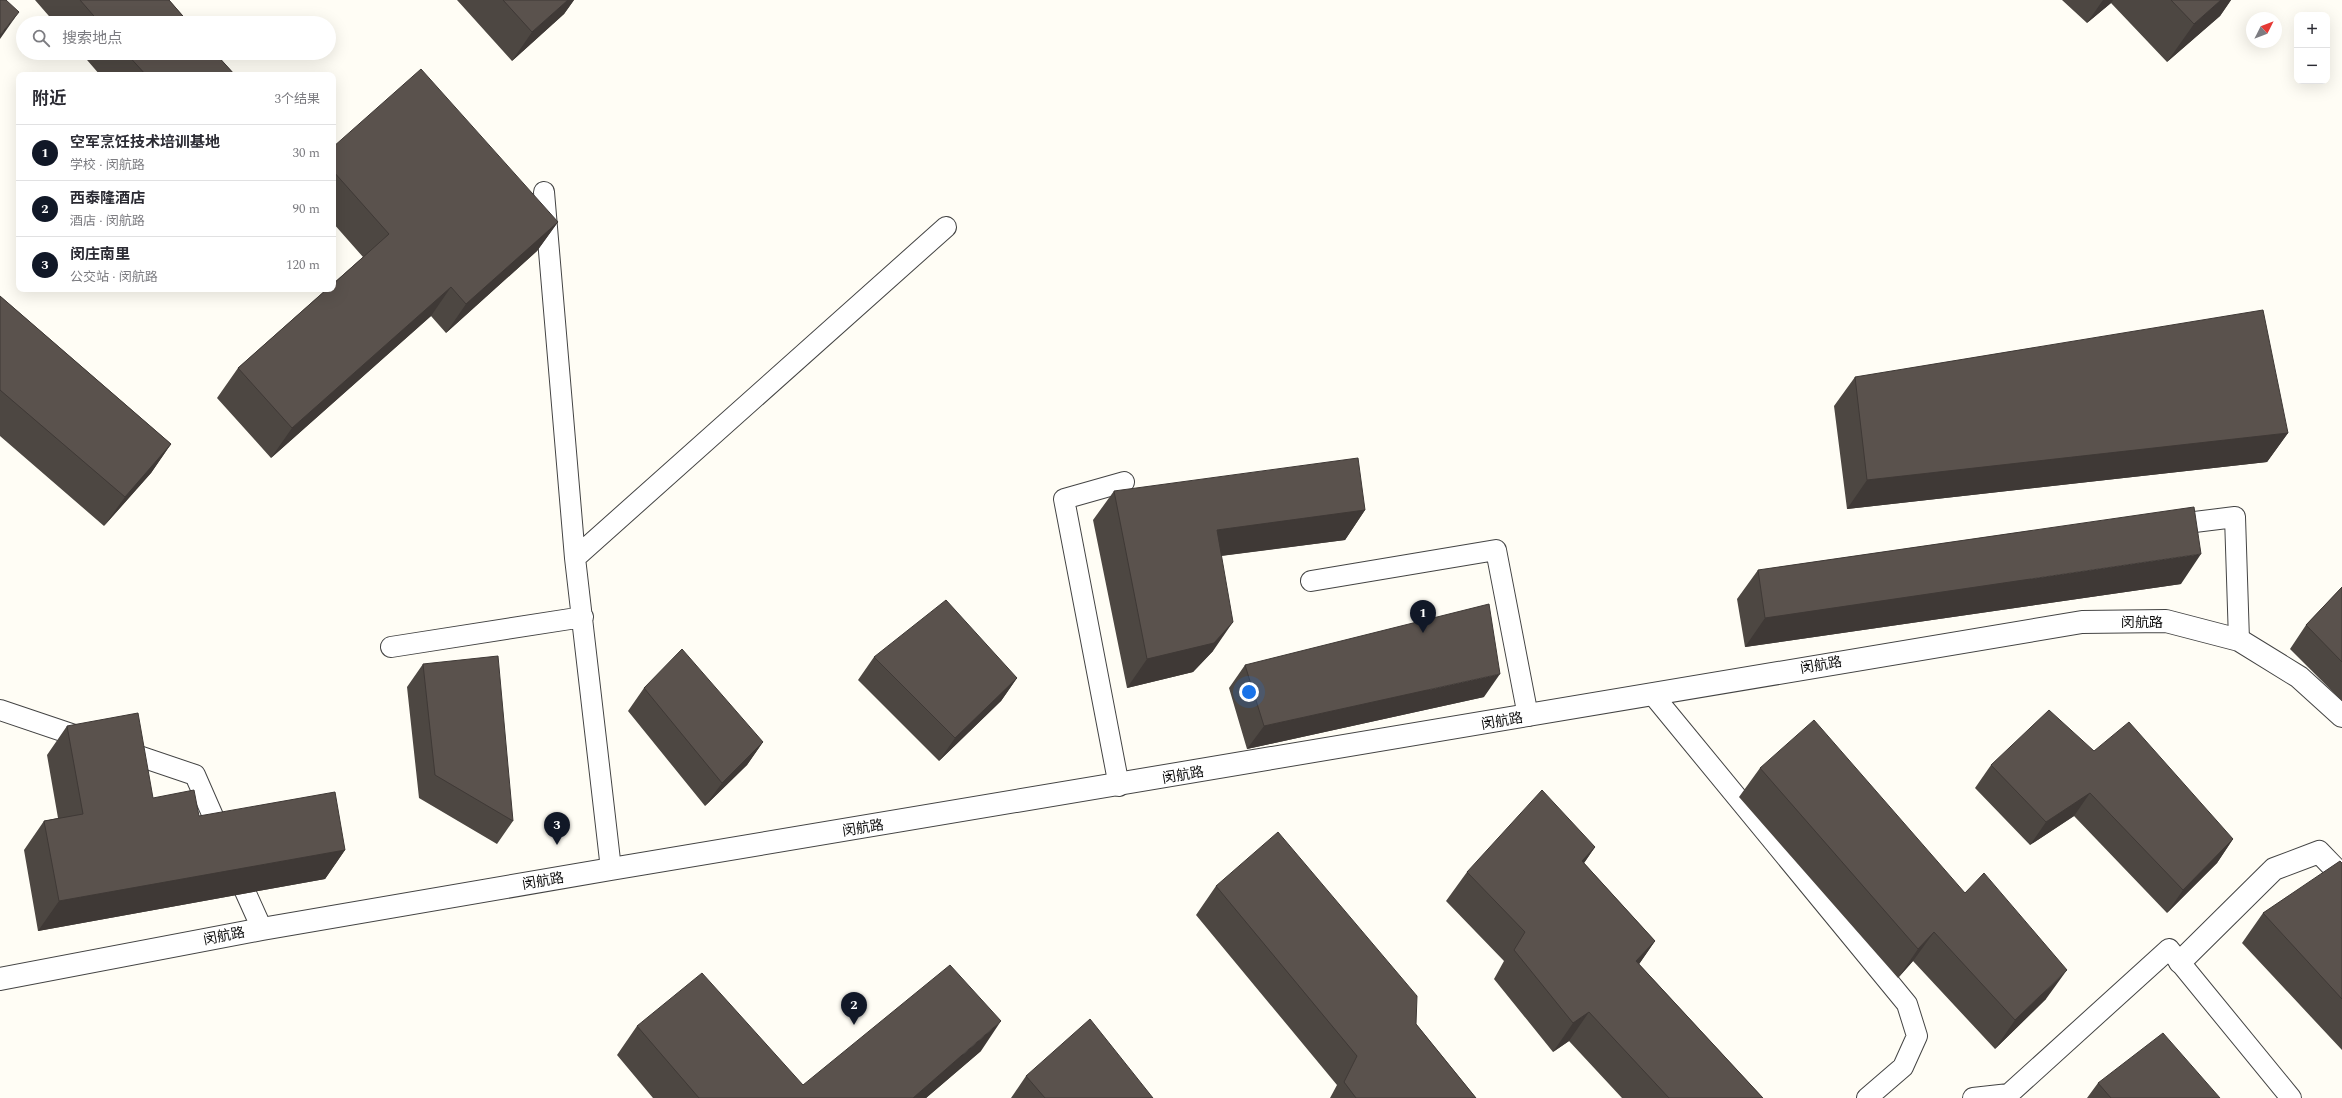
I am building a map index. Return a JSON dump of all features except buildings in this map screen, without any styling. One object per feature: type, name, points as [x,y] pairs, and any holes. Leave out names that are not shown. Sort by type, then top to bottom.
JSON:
[{"type":"street","name":"闵航路","points":[[0,979],[262,929],[611,869],[1119,786],[1910,650],[2082,622],[2166,621],[2239,640],[2300,677],[2342,716]]},
{"type":"street","points":[[2180,962],[2274,869],[2319,852],[2342,876]]},
{"type":"lane","points":[[544,192],[576,558],[604,828],[611,869]]},
{"type":"lane","points":[[576,558],[946,227]]},
{"type":"lane","points":[[1119,786],[1064,499],[1124,482]]},
{"type":"lane","points":[[2148,528],[2235,518],[2239,640]]},
{"type":"lane","points":[[1311,581],[1496,550],[1528,716]]},
{"type":"lane","points":[[392,647],[583,617]]},
{"type":"lane","points":[[1653,695],[1907,1004],[1917,1036],[1903,1067],[1867,1098]]},
{"type":"lane","points":[[0,710],[195,775],[262,929]]},
{"type":"lane","points":[[1973,1098],[2009,1094],[2169,949],[2292,1098]]},
{"type":"place","name":"空军烹饪技术培训基地","points":[[1423,633]]},
{"type":"place","name":"闵庄南里","points":[[557,845]]},
{"type":"place","name":"西泰隆酒店","points":[[854,1025]]}]
